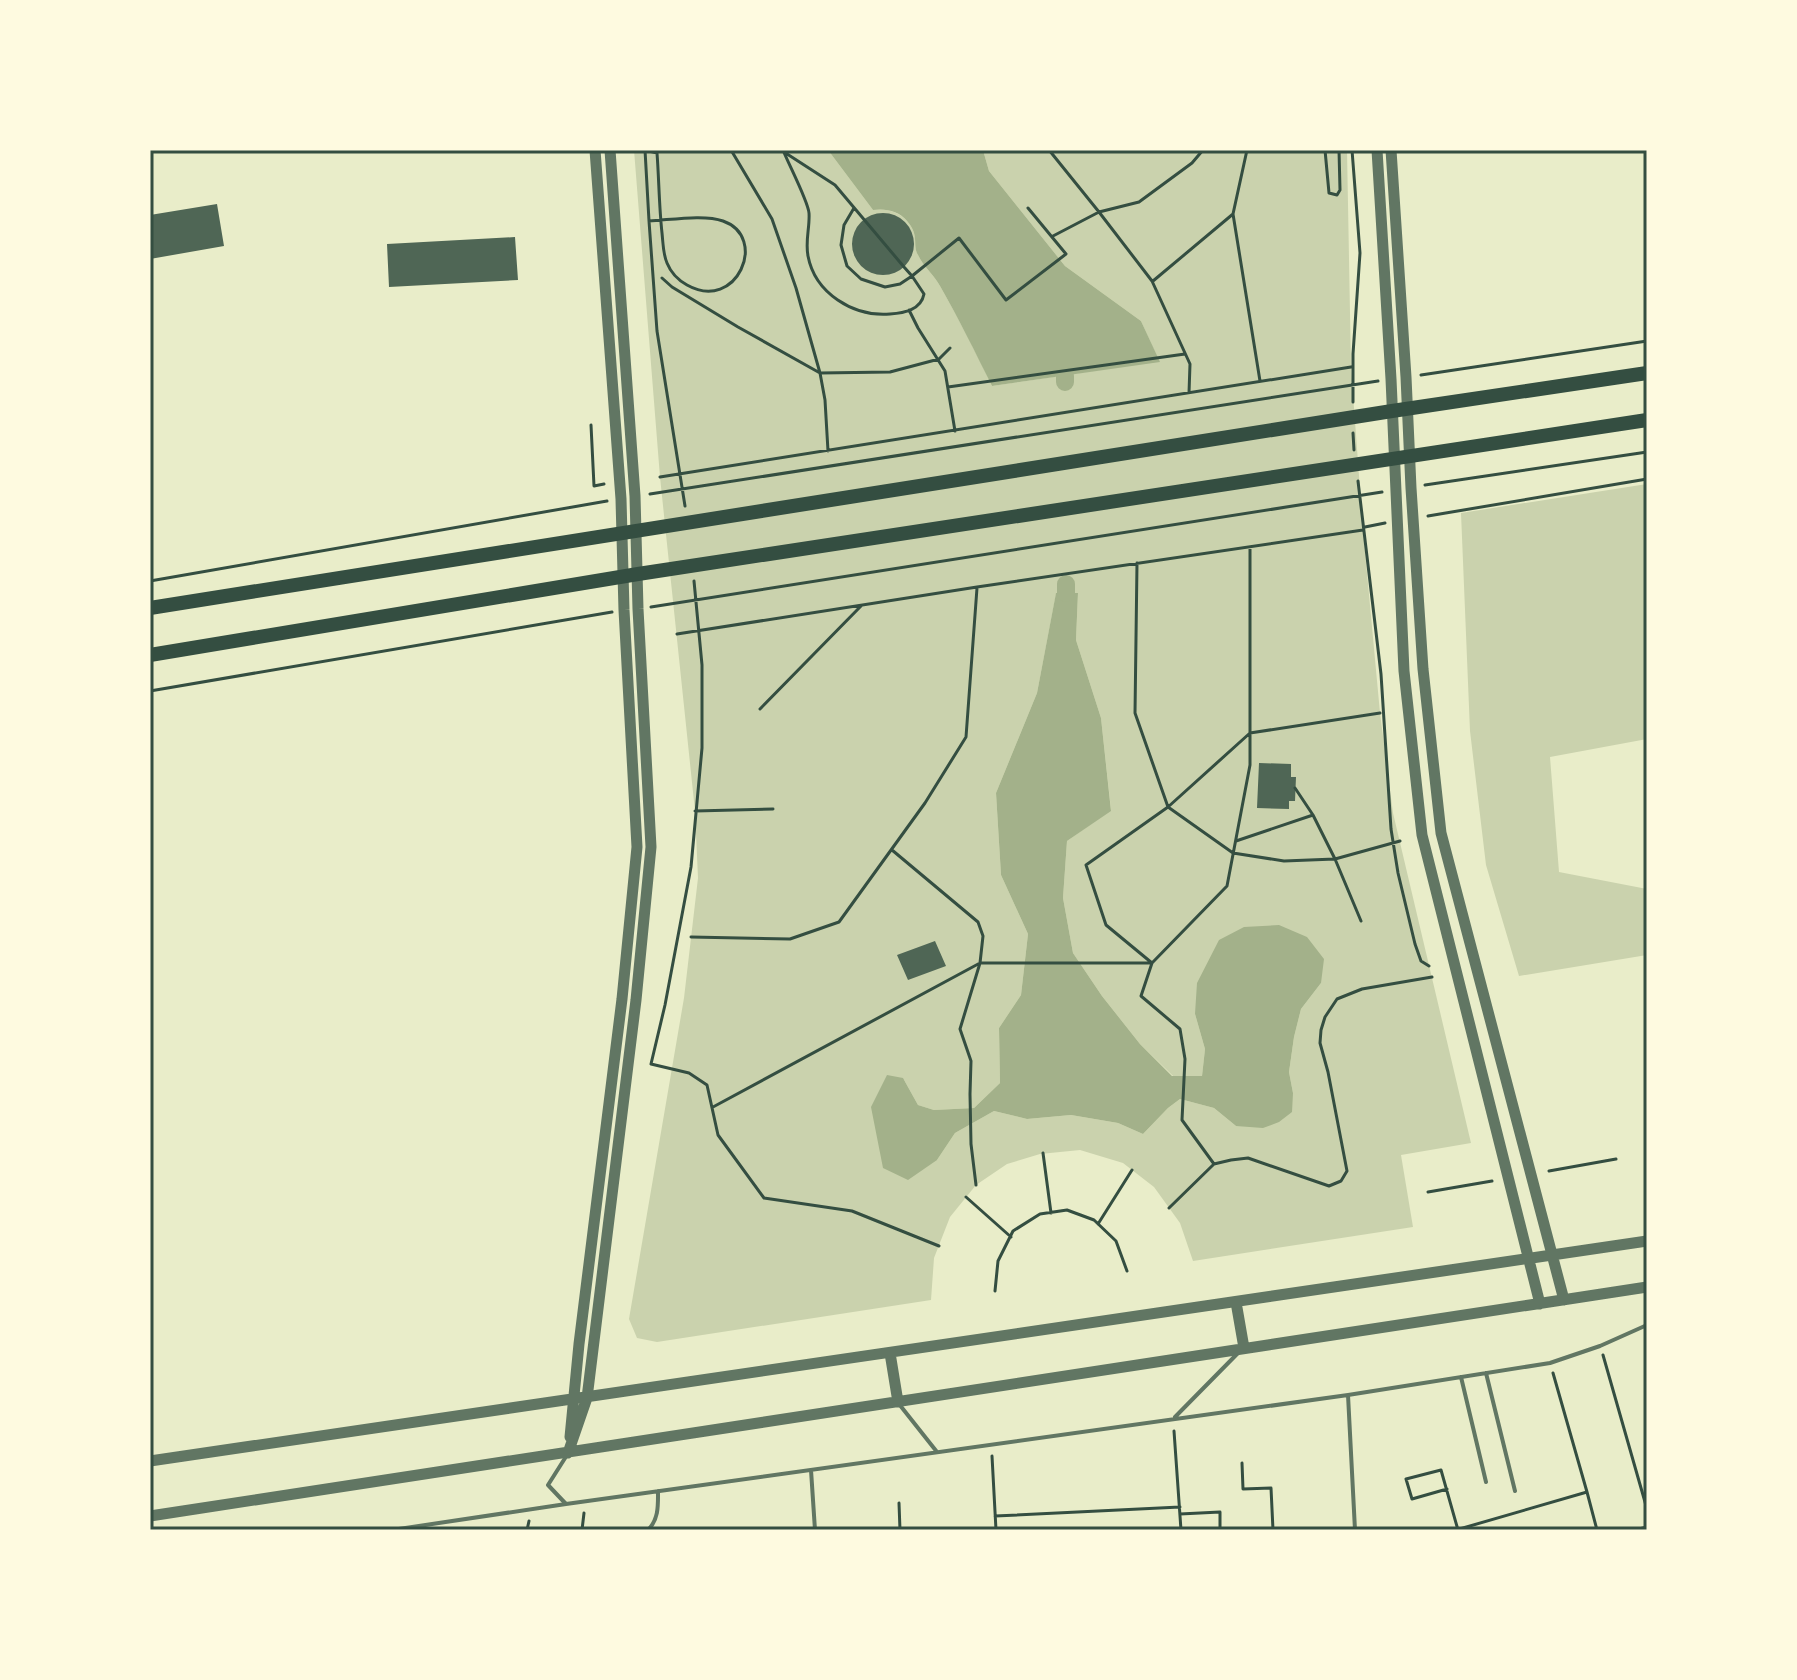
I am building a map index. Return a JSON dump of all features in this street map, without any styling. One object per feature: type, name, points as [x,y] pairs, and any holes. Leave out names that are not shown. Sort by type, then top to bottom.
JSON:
[{"type":"main road","points":[[150,608],[1647,373]]},
{"type":"main road","points":[[150,655],[631,575],[1647,420]]},
{"type":"street","points":[[595,150],[621,499],[630,532]]},
{"type":"street","points":[[568,1453],[587,1398],[636,1000],[651,847],[638,609],[631,575],[630,532],[635,496],[610,150]]},
{"type":"street","points":[[1377,150],[1400,410]]},
{"type":"street","points":[[1391,150],[1402,457],[1396,490],[1404,671],[1422,835],[1540,1304]]},
{"type":"street","points":[[1402,457],[1411,488],[1423,669],[1441,833],[1564,1300]]},
{"type":"street","points":[[568,1453],[637,847],[624,610],[631,575]]},
{"type":"street","points":[[150,1461],[1647,1241]]},
{"type":"street","points":[[150,1516],[1647,1287]]},
{"type":"street","points":[[1236,1302],[1244,1348]]},
{"type":"street","points":[[890,1353],[898,1402]]},
{"type":"lane","points":[[392,1530],[1348,1395],[1550,1363],[1600,1346],[1647,1325]]},
{"type":"lane","points":[[1174,1419],[1244,1348]]},
{"type":"lane","points":[[1486,1373],[1515,1491]]},
{"type":"lane","points":[[1461,1377],[1486,1482]]},
{"type":"lane","points":[[1348,1395],[1355,1530]]},
{"type":"lane","points":[[898,1402],[937,1452]]},
{"type":"lane","points":[[566,1504],[548,1485],[568,1453]]},
{"type":"lane","points":[[811,1470],[815,1530]]},
{"type":"lane","points":[[648,1530],[654,1524],[658,1511],[658,1491]]},
{"type":"path","points":[[649,221],[710,218],[724,221],[736,229],[746,255],[742,271],[721,290],[691,287],[676,278],[666,262],[661,226],[657,153],[645,150],[649,221],[657,331],[685,507]]},
{"type":"path","points":[[731,150],[772,219],[796,288],[820,373],[828,451]]},
{"type":"path","points":[[1049,150],[1152,281],[1190,364],[1189,393]]},
{"type":"path","points":[[1051,236],[1099,212],[1139,202],[1192,163],[1203,150]]},
{"type":"path","points":[[1247,150],[1233,214],[1260,381]]},
{"type":"path","points":[[1325,150],[1329,193],[1337,195],[1340,190],[1339,150]]},
{"type":"path","points":[[1352,150],[1360,253],[1353,354],[1353,407]]},
{"type":"path","points":[[783,151],[835,185],[912,276],[924,294],[922,302],[898,314],[879,315],[857,310],[826,291],[815,277],[808,257],[806,237],[809,211],[783,151]]},
{"type":"path","points":[[854,208],[844,225],[841,245],[847,266],[861,279],[885,287],[900,284],[959,238],[1006,300],[1066,254],[1028,208]]},
{"type":"path","points":[[1152,281],[1233,214]]},
{"type":"path","points":[[662,278],[738,327],[820,373],[890,372],[939,359],[950,348]]},
{"type":"path","points":[[909,310],[945,371],[955,431]]},
{"type":"path","points":[[948,387],[1185,354]]},
{"type":"path","points":[[660,477],[1351,367]]},
{"type":"path","points":[[635,496],[1156,416]]},
{"type":"path","points":[[591,425],[594,486]]},
{"type":"path","points":[[1353,432],[1355,458]]},
{"type":"path","points":[[1411,488],[1647,452]]},
{"type":"path","points":[[1357,471],[1381,674],[1391,829],[1418,954],[1421,961],[1429,966]]},
{"type":"path","points":[[1428,516],[1647,479]]},
{"type":"path","points":[[638,609],[1396,490]]},
{"type":"path","points":[[150,581],[621,499]]},
{"type":"path","points":[[677,634],[1396,522]]},
{"type":"path","points":[[1214,1164],[1182,1120],[1185,1059],[1180,1029],[1141,996],[1152,963],[1227,886],[1250,765],[1250,547]]},
{"type":"path","points":[[1137,563],[1135,713],[1168,807],[1233,853],[1284,861],[1335,859],[1400,841]]},
{"type":"path","points":[[694,579],[702,665],[702,748],[691,867],[651,1064],[689,1073],[707,1085],[718,1135],[764,1198],[852,1211],[939,1246]]},
{"type":"path","points":[[691,937],[790,939],[839,922],[925,803],[966,737],[977,587]]},
{"type":"path","points":[[760,709],[862,605]]},
{"type":"path","points":[[150,691],[624,610]]},
{"type":"path","points":[[1152,963],[1106,925],[1086,865],[1168,807],[1250,733],[1380,713]]},
{"type":"path","points":[[1295,788],[1313,815],[1335,859],[1361,921]]},
{"type":"path","points":[[695,811],[773,809]]},
{"type":"path","points":[[1236,841],[1313,815]]},
{"type":"path","points":[[892,850],[978,922],[983,936],[980,963],[960,1029],[971,1061],[971,1144],[976,1185]]},
{"type":"path","points":[[713,1107],[980,963],[1152,963]]},
{"type":"path","points":[[1169,1208],[1214,1164],[1248,1158],[1329,1186],[1341,1181],[1347,1171],[1320,1043],[1325,1017],[1337,999],[1362,989],[1432,977]]},
{"type":"path","points":[[1043,1153],[1051,1213]]},
{"type":"path","points":[[1549,1171],[1616,1159]]},
{"type":"path","points":[[1098,1224],[1132,1170]]},
{"type":"path","points":[[1428,1192],[1492,1181]]},
{"type":"path","points":[[966,1197],[1011,1237]]},
{"type":"path","points":[[995,1291],[998,1261],[1013,1231],[1040,1214],[1067,1210],[1094,1220],[1116,1241],[1127,1271]]},
{"type":"path","points":[[1600,1346],[1647,1509]]},
{"type":"path","points":[[1550,1363],[1597,1530]]},
{"type":"path","points":[[1174,1419],[1181,1530]]},
{"type":"path","points":[[968,1530],[996,1530],[991,1445]]},
{"type":"path","points":[[1242,1463],[1243,1489],[1271,1488],[1273,1530]]},
{"type":"path","points":[[1447,1489],[1412,1499],[1406,1479],[1441,1470],[1447,1489],[1457,1530],[1587,1492]]},
{"type":"path","points":[[1638,1477],[1647,1475]]},
{"type":"path","points":[[582,1530],[586,1501]]},
{"type":"path","points":[[899,1503],[900,1530]]},
{"type":"path","points":[[995,1516],[1180,1507]]},
{"type":"path","points":[[1180,1514],[1220,1512],[1220,1530]]},
{"type":"path","points":[[1635,1530],[1647,1527]]},
{"type":"shaded area","points":[[634,150],[828,150],[873,210],[895,213],[911,226],[918,255],[938,282],[992,386],[1159,361],[1141,321],[1065,266],[989,171],[983,150],[1347,150],[1351,367],[1380,713],[1393,813],[1471,1143],[1401,1155],[1413,1227],[1193,1261],[1180,1223],[1154,1187],[1123,1163],[1080,1150],[1040,1154],[1007,1164],[976,1185],[950,1217],[934,1258],[931,1300],[657,1342],[637,1338],[629,1319],[684,998],[698,878],[695,811],[660,477]],"holes":[[[1078,593],[1076,640],[1101,718],[1111,810],[1067,841],[1063,898],[1073,953],[1140,1044],[1173,1076],[1202,1076],[1205,1049],[1195,1014],[1321,983],[1301,1009],[1289,1072],[1293,1093],[1236,1126],[1214,1108],[1180,1099],[1143,1134],[1118,1123],[1071,1115],[1027,1119],[994,1111],[955,1133],[937,1160],[903,1078],[918,1105],[934,1110],[974,1108],[1000,1083],[999,1028],[1021,995],[1028,934],[1001,875],[996,793],[1037,693],[1056,594]]]},
{"type":"shaded area","points":[[828,150],[983,150],[989,171],[1065,266],[1141,321],[1160,362],[992,386],[938,282],[918,255],[911,226],[896,213],[873,210]]},
{"type":"shaded area","points":[[1647,484],[1647,739],[1550,757],[1559,872],[1647,889],[1647,955],[1519,976],[1486,865],[1470,731],[1461,513]]},
{"type":"shaded area","points":[[1056,593],[1078,593],[1076,640],[1101,718],[1111,811],[1067,841],[1063,898],[1073,953],[1140,1044],[1172,1076],[1202,1076],[1205,1049],[1195,1014],[1197,983],[1219,940],[1244,927],[1279,925],[1307,937],[1324,959],[1321,983],[1301,1009],[1294,1037],[1289,1072],[1293,1093],[1292,1112],[1279,1122],[1263,1128],[1236,1126],[1214,1108],[1180,1099],[1143,1134],[1118,1123],[1071,1115],[1027,1119],[994,1111],[955,1133],[937,1160],[908,1180],[883,1168],[871,1107],[887,1075],[903,1078],[918,1105],[934,1110],[974,1108],[1000,1083],[999,1028],[1021,995],[1028,934],[1001,875],[996,793],[1037,693]]},
{"type":"building","points":[[217,204],[224,246],[150,259],[150,215]]},
{"type":"building","points":[[883,213],[895,215],[905,222],[912,232],[912,256],[905,266],[895,273],[883,275],[871,273],[861,266],[854,256],[852,244],[854,232],[861,222],[871,215]]},
{"type":"building","points":[[515,237],[518,280],[389,287],[387,244]]},
{"type":"building","points":[[1259,763],[1291,764],[1291,777],[1296,777],[1295,801],[1289,801],[1289,809],[1257,808]]},
{"type":"building","points":[[935,941],[946,966],[908,980],[897,955]]},
{"type":"waterway","points":[[1065,376],[1065,382]]},
{"type":"waterway","points":[[1066,584],[1066,593]]}]
